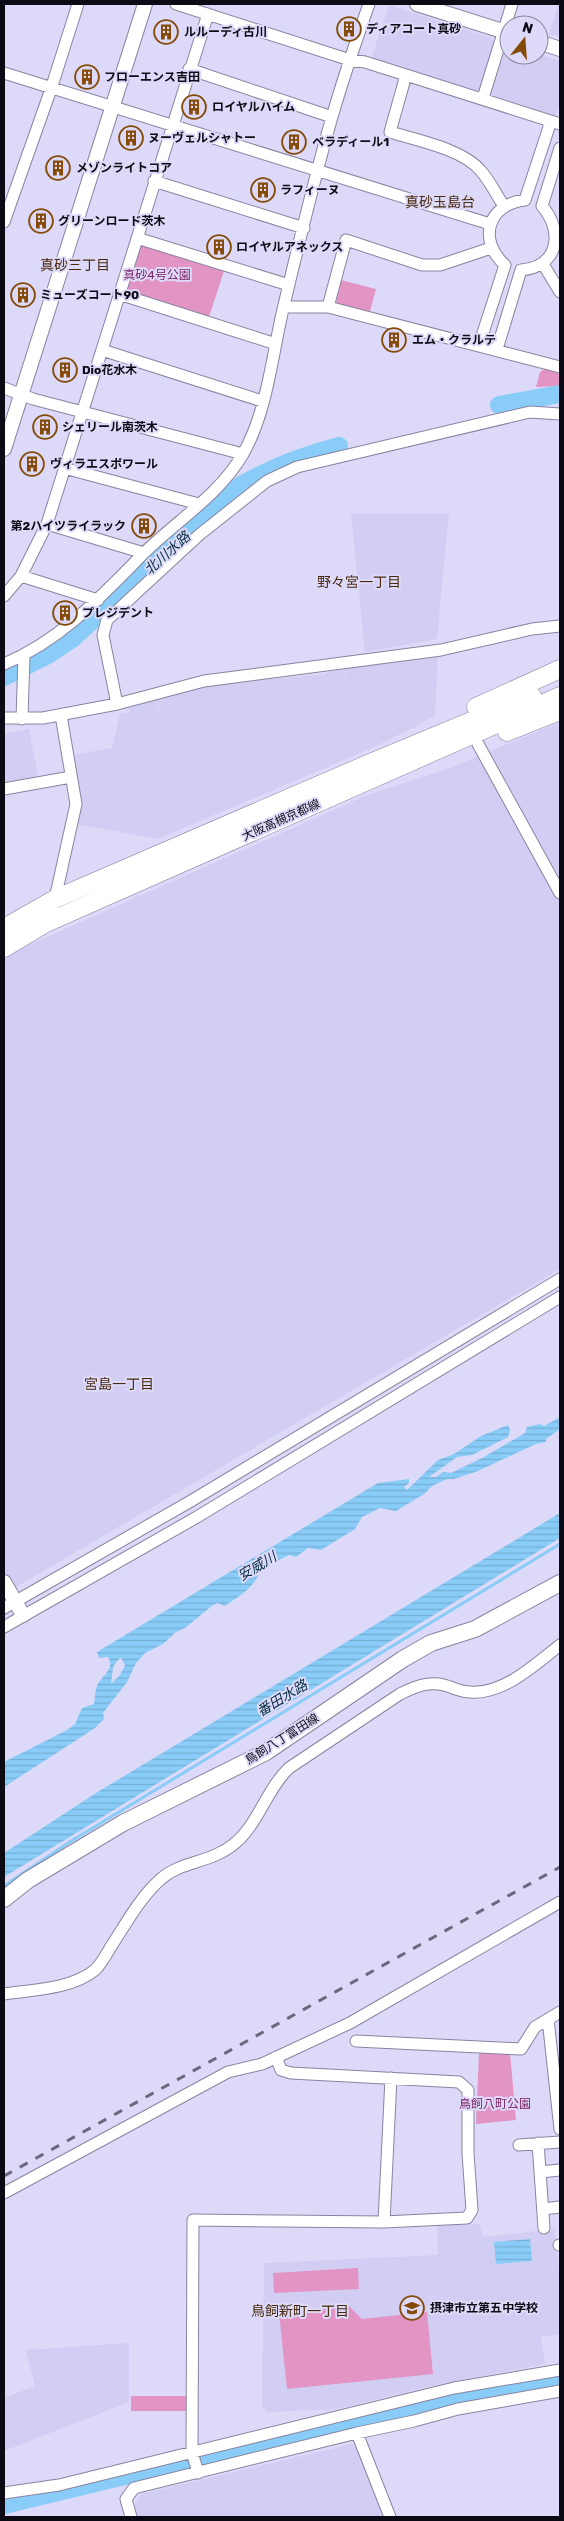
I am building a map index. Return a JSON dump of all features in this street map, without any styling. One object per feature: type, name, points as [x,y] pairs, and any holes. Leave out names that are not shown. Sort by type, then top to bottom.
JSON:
[{"type":"main road","points":[[372,771],[454,717],[560,669]]},
{"type":"main road","name":"大阪高槻京都線","points":[[4,948],[46,923],[560,685]]},
{"type":"main road","name":"大阪高槻京都線","points":[[4,928],[55,899],[560,696]]},
{"type":"main road","points":[[372,771],[394,778],[560,711]]},
{"type":"main road","name":"鳥飼八丁富田線","points":[[4,1899],[28,1880],[123,1823],[266,1752],[403,1659],[431,1643],[475,1629],[560,1583]]},
{"type":"street","points":[[4,222],[7,199],[51,89],[78,4]]},
{"type":"street","points":[[4,449],[145,4]]},
{"type":"street","points":[[176,4],[350,60],[365,62],[556,122],[525,200],[504,206],[490,224],[491,248],[505,265],[479,345]]},
{"type":"street","points":[[4,664],[24,663],[65,630],[98,600],[144,553],[226,479],[243,454],[260,413],[289,285],[332,117],[369,4]]},
{"type":"street","points":[[417,4],[440,7],[499,29]]},
{"type":"street","points":[[4,596],[21,576],[47,524],[189,69],[208,14]]},
{"type":"street","points":[[483,98],[499,54]]},
{"type":"street","points":[[189,69],[332,117]]},
{"type":"street","points":[[4,73],[490,224]]},
{"type":"street","points":[[406,75],[390,132],[453,152],[470,161],[480,170],[504,206]]},
{"type":"street","points":[[497,349],[521,270],[532,269],[543,264],[559,246],[558,221],[542,206],[560,148]]},
{"type":"street","points":[[154,181],[304,228]]},
{"type":"street","points":[[137,238],[289,285]]},
{"type":"street","points":[[328,307],[346,240],[422,265],[448,263],[491,248]]},
{"type":"street","points":[[543,264],[560,292]]},
{"type":"street","points":[[119,294],[276,344]]},
{"type":"street","points":[[284,307],[328,307],[497,349],[560,367]]},
{"type":"street","points":[[102,350],[262,401]]},
{"type":"street","points":[[4,388],[82,412],[243,454]]},
{"type":"street","points":[[118,704],[103,635],[107,620],[199,535],[267,482],[297,466],[311,462],[346,456],[530,412],[560,414]]},
{"type":"street","points":[[64,468],[200,504]]},
{"type":"street","points":[[47,524],[144,553]]},
{"type":"street","points":[[21,576],[98,600]]},
{"type":"street","points":[[4,718],[22,719],[60,715],[118,704],[204,680],[442,650],[532,630],[560,626]]},
{"type":"street","points":[[22,719],[24,663]]},
{"type":"street","points":[[55,899],[76,804],[60,715]]},
{"type":"street","points":[[478,744],[557,882],[560,893]]},
{"type":"street","points":[[4,789],[71,777]]},
{"type":"street","points":[[9,1604],[191,1501],[560,1279]]},
{"type":"street","points":[[4,1627],[198,1517],[560,1297]]},
{"type":"street","points":[[4,1582],[9,1604],[23,1615]]},
{"type":"street","points":[[4,1994],[59,1985],[80,1979],[95,1969],[138,1905],[162,1878],[174,1869],[208,1860],[235,1844],[253,1820],[277,1780],[289,1768],[400,1694],[426,1684],[441,1684],[471,1692],[510,1683],[560,1645]]},
{"type":"street","points":[[4,2193],[221,2076],[262,2064],[350,2023],[560,1902]]},
{"type":"street","points":[[356,2041],[521,2048],[535,2027],[560,2012]]},
{"type":"street","points":[[548,2019],[560,2129]]},
{"type":"street","points":[[198,2473],[192,2452],[192,2220],[384,2222],[467,2218],[472,2210],[468,2153],[468,2090],[459,2082],[291,2073],[282,2070],[276,2057]]},
{"type":"street","points":[[384,2222],[391,2078]]},
{"type":"street","points":[[519,2145],[560,2142]]},
{"type":"street","points":[[538,2143],[544,2228]]},
{"type":"street","points":[[540,2172],[560,2170]]},
{"type":"street","points":[[543,2209],[560,2207]]},
{"type":"street","points":[[4,2493],[58,2485],[454,2388],[560,2370]]},
{"type":"street","points":[[454,2388],[458,2408]]},
{"type":"street","points":[[131,2517],[126,2499],[134,2488],[357,2432],[414,2421],[458,2408],[560,2391]]},
{"type":"street","points":[[357,2432],[390,2517]]},
{"type":"shaded area","points":[[558,4],[560,4],[560,37],[549,34]]},
{"type":"shaded area","points":[[389,5],[491,38],[495,44],[481,90],[476,92],[371,59]]},
{"type":"shaded area","points":[[549,57],[560,61],[560,102],[555,117],[494,98],[490,93],[499,63],[499,65],[549,65]]},
{"type":"shaded area","points":[[351,514],[449,514],[437,639],[365,652]]},
{"type":"shaded area","points":[[438,656],[435,715],[424,722],[418,722],[423,723],[372,748],[158,839],[76,824],[72,755],[112,748],[120,714],[130,712],[130,708],[161,696],[154,727],[162,696],[238,678],[284,678],[323,674],[346,668],[344,681],[347,668]]},
{"type":"shaded area","points":[[560,722],[560,1269],[4,1594],[4,956],[365,796],[447,769]]},
{"type":"shaded area","points":[[29,729],[38,777],[4,783],[4,734]]},
{"type":"shaded area","name":"摂津市立第五中学校","points":[[480,2224],[483,2237],[555,2229],[560,2281],[560,2335],[541,2336],[545,2364],[440,2384],[337,2409],[268,2412],[262,2406],[264,2263],[438,2255],[437,2225]]},
{"type":"shaded area","points":[[129,2343],[129,2402],[4,2451],[4,2398],[35,2386],[26,2350]]},
{"type":"shaded area","points":[[356,2443],[383,2517],[136,2517],[133,2507],[141,2494]]},
{"type":"green space","name":"真砂4号公園","points":[[143,245],[224,271],[209,317],[129,292],[126,287],[138,248]]},
{"type":"green space","points":[[341,280],[376,289],[369,315],[339,308],[336,303]]},
{"type":"green space","points":[[546,368],[560,372],[560,386],[536,387],[540,372]]},
{"type":"green space","name":"鳥飼八町公園","points":[[479,2052],[510,2053],[516,2120],[476,2124]]},
{"type":"green space","points":[[358,2268],[359,2289],[274,2293],[273,2273]]},
{"type":"green space","points":[[349,2306],[362,2319],[427,2312],[433,2374],[287,2389],[279,2313]]},
{"type":"green space","points":[[131,2396],[186,2396],[186,2411],[131,2411]]},
{"type":"water","name":"安威川","points":[[560,1417],[560,1429],[546,1439],[546,1442],[536,1444],[478,1471],[454,1479],[447,1479],[432,1486],[424,1494],[396,1511],[380,1508],[362,1517],[355,1529],[321,1550],[308,1548],[296,1557],[289,1555],[261,1569],[255,1581],[241,1595],[224,1606],[218,1603],[213,1605],[163,1644],[145,1653],[136,1663],[127,1682],[103,1713],[104,1719],[95,1728],[4,1787],[4,1762],[67,1730],[75,1724],[82,1708],[94,1704],[97,1686],[110,1665],[108,1657],[99,1658],[97,1652],[378,1483],[409,1479],[409,1483],[404,1487],[407,1490],[438,1460],[454,1454],[481,1436],[508,1425],[510,1430],[508,1437],[472,1455],[457,1457],[429,1477],[436,1477],[443,1472],[451,1473],[482,1458],[525,1433],[527,1427],[540,1424],[544,1426]],"holes":[[[121,1658],[125,1665],[120,1675],[111,1684],[113,1670],[118,1660]]]},
{"type":"water","name":"番田水路","points":[[560,1513],[560,1538],[4,1877],[4,1853],[96,1793]]},
{"type":"water","points":[[530,2239],[532,2261],[496,2264],[494,2242]]},
{"type":"waterway","name":"北川水路","points":[[499,405],[560,394]]},
{"type":"waterway","name":"北川水路","points":[[4,677],[48,655],[72,639],[241,485],[289,462],[339,446]]},
{"type":"waterway","name":"番田水路","points":[[4,1886],[68,1843],[560,1544]]},
{"type":"waterway","points":[[4,2505],[467,2394],[560,2378]]},
{"type":"railway","points":[[4,2176],[560,1867]]},
{"type":"place","name":"ディアコート真砂","points":[[349,29]]},
{"type":"place","name":"ルルーディ古川","points":[[166,32]]},
{"type":"place","name":"フローエンス吉田","points":[[87,77]]},
{"type":"place","name":"ロイヤルハイム","points":[[194,107]]},
{"type":"place","name":"ヌーヴェルシャトー","points":[[131,138]]},
{"type":"place","name":"ベラディール1","points":[[294,142]]},
{"type":"place","name":"メゾンライトコア","points":[[58,168]]},
{"type":"place","name":"ラフィーヌ","points":[[263,190]]},
{"type":"place","name":"グリーンロード茨木","points":[[41,221]]},
{"type":"place","name":"ロイヤルアネックス","points":[[219,247]]},
{"type":"place","name":"ミューズコート90","points":[[23,295]]},
{"type":"place","name":"エム・クラルテ","points":[[394,340]]},
{"type":"place","name":"Dio花水木","points":[[65,370]]},
{"type":"place","name":"シェリール南茨木","points":[[45,427]]},
{"type":"place","name":"ヴィラエスポワール","points":[[32,464]]},
{"type":"place","name":"第2ハイツライラック","points":[[144,526]]},
{"type":"place","name":"プレジデント","points":[[65,613]]},
{"type":"place","name":"摂津市立第五中学校","points":[[412,2308]]},
{"type":"district","name":"真砂玉島台","points":[[440,202]]},
{"type":"district","name":"真砂三丁目","points":[[75,265]]},
{"type":"district","name":"野々宮一丁目","points":[[359,582]]},
{"type":"district","name":"宮島一丁目","points":[[119,1384]]},
{"type":"district","name":"鳥飼新町一丁目","points":[[300,2311]]}]
